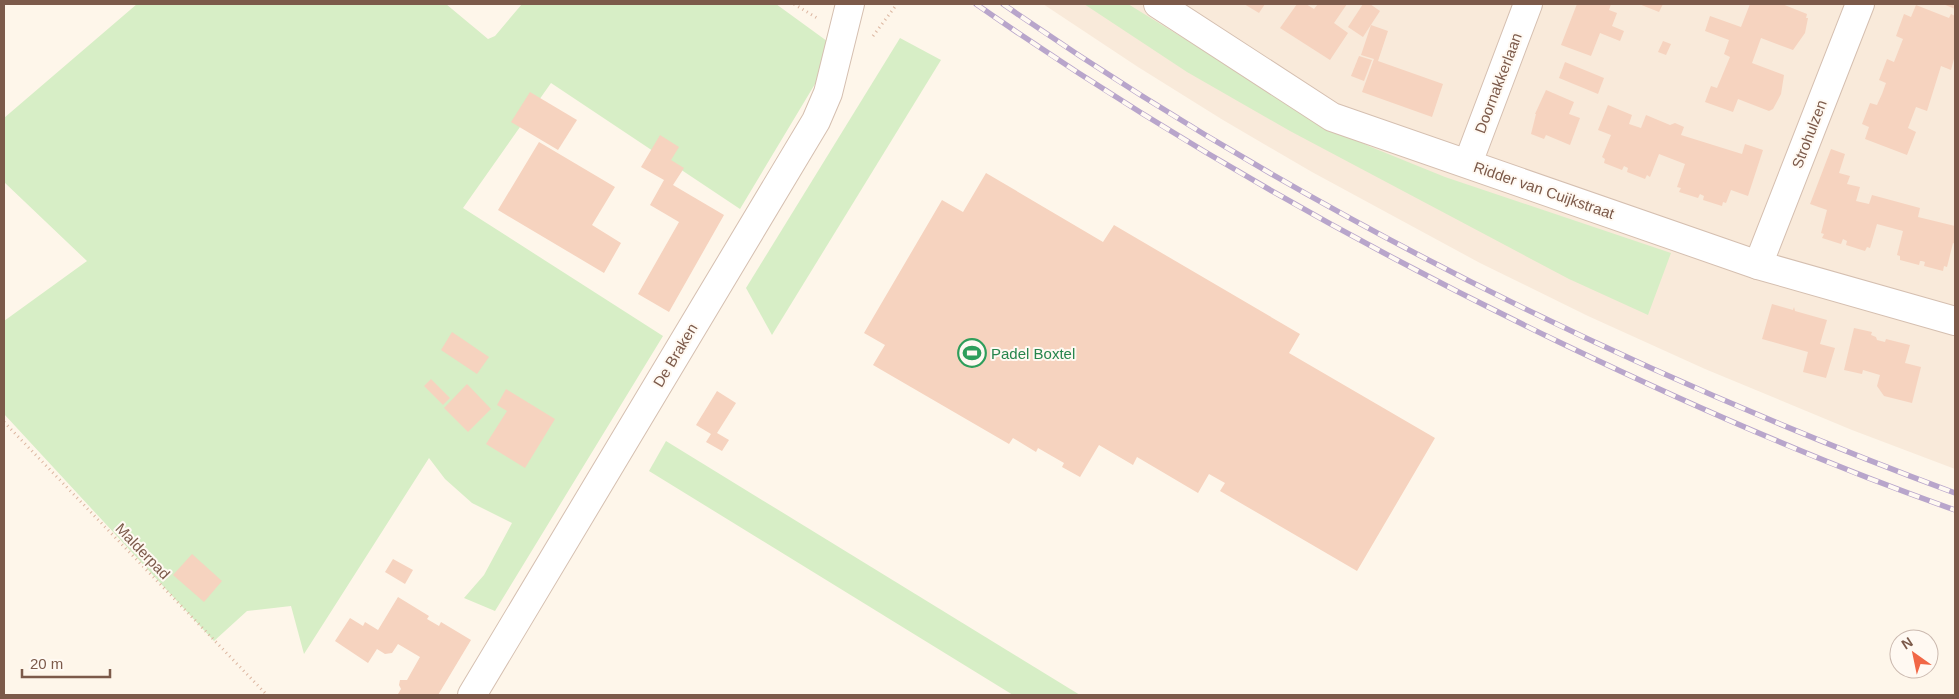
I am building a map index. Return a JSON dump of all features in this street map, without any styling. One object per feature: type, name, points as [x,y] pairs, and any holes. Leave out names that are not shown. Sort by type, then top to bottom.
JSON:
[{"type":"street","name":"De Braken","points":[[472,695],[816,121],[828,93],[850,4]]},
{"type":"street","name":"Ridder van Cuijkstraat","points":[[1158,4],[1332,117],[1758,265],[1955,321]]},
{"type":"street","name":"Doornakkerlaan","points":[[1468,163],[1528,4]]},
{"type":"street","name":"Strohulzen","points":[[1758,265],[1860,4]]},
{"type":"path","name":"Malderpad","points":[[4,422],[267,695]]},
{"type":"shaded area","points":[[1043,4],[1955,4],[1955,469],[1852,430],[1705,369],[1588,316],[1480,263],[1312,172],[1223,120]]},
{"type":"green space","points":[[137,4],[446,4],[488,39],[495,36],[522,4],[776,4],[831,44],[830,59],[740,209],[551,83],[463,208],[663,336],[495,611],[464,598],[484,575],[512,523],[472,503],[445,479],[429,458],[304,654],[291,606],[247,611],[214,641],[4,414],[4,321],[87,261],[4,182],[4,118]]},
{"type":"green space","points":[[1084,4],[1128,4],[1328,127],[1371,147],[1445,177],[1671,253],[1648,315],[1569,279],[1290,131],[1187,72]]},
{"type":"green space","points":[[900,38],[941,60],[772,335],[746,288]]},
{"type":"green space","points":[[666,441],[1080,695],[1013,695],[649,471]]},
{"type":"building","points":[[1244,4],[1265,4],[1259,13]]},
{"type":"building","points":[[1297,4],[1306,4],[1314,9],[1318,4],[1347,4],[1334,23],[1348,33],[1330,60],[1280,28]]},
{"type":"building","points":[[1363,4],[1370,4],[1380,11],[1363,37],[1348,27]]},
{"type":"building","points":[[1577,4],[1611,4],[1609,10],[1617,13],[1612,26],[1624,31],[1620,41],[1600,33],[1591,56],[1561,45]]},
{"type":"building","points":[[1639,4],[1663,4],[1659,12]]},
{"type":"building","points":[[1750,4],[1782,4],[1807,14],[1806,18],[1808,18],[1805,33],[1793,50],[1761,38],[1752,63],[1784,75],[1781,94],[1773,109],[1769,111],[1738,99],[1733,112],[1705,102],[1711,86],[1717,88],[1730,57],[1724,54],[1729,40],[1705,31],[1710,16],[1741,27]]},
{"type":"building","points":[[1943,4],[1955,4],[1955,9]]},
{"type":"building","points":[[1916,5],[1949,18],[1951,14],[1955,16],[1955,55],[1951,70],[1941,66],[1927,111],[1916,107],[1908,128],[1916,132],[1907,155],[1865,139],[1869,127],[1862,124],[1870,103],[1877,105],[1882,94],[1886,83],[1879,80],[1887,59],[1894,62],[1903,39],[1896,36],[1904,14],[1911,17]]},
{"type":"building","points":[[1371,25],[1388,31],[1378,61],[1443,84],[1432,117],[1362,92],[1374,59],[1361,55]]},
{"type":"building","points":[[1663,41],[1671,44],[1666,55],[1658,52]]},
{"type":"building","points":[[1359,56],[1372,60],[1364,81],[1351,76]]},
{"type":"building","points":[[1565,62],[1604,78],[1598,94],[1559,78]]},
{"type":"building","points":[[1546,90],[1574,102],[1569,114],[1580,118],[1570,145],[1546,135],[1544,139],[1531,134],[1535,114]]},
{"type":"building","points":[[530,92],[577,120],[558,150],[511,122]]},
{"type":"building","points":[[1608,105],[1632,115],[1629,124],[1641,128],[1646,115],[1670,125],[1675,123],[1684,127],[1681,135],[1742,154],[1745,144],[1763,150],[1748,196],[1731,190],[1726,203],[1723,202],[1722,206],[1703,200],[1704,196],[1700,194],[1698,198],[1679,192],[1681,188],[1677,187],[1685,164],[1659,154],[1650,177],[1647,175],[1645,179],[1627,172],[1628,168],[1624,166],[1622,170],[1604,163],[1605,159],[1602,157],[1611,135],[1598,130]]},
{"type":"building","points":[[660,135],[679,147],[671,160],[684,168],[673,185],[724,215],[669,312],[638,294],[679,222],[650,205],[664,180],[641,167]]},
{"type":"building","points":[[539,142],[615,187],[592,225],[621,243],[604,273],[498,210]]},
{"type":"building","points":[[1831,149],[1845,154],[1839,173],[1850,176],[1847,184],[1860,187],[1856,201],[1869,204],[1872,195],[1920,208],[1918,217],[1955,226],[1955,244],[1953,243],[1947,267],[1944,266],[1943,271],[1924,266],[1925,262],[1922,261],[1920,261],[1919,265],[1900,260],[1900,256],[1897,255],[1903,231],[1877,224],[1870,248],[1867,247],[1865,251],[1846,245],[1847,241],[1843,239],[1841,244],[1822,238],[1824,234],[1821,233],[1827,210],[1810,204]]},
{"type":"building","points":[[986,173],[1103,242],[1114,225],[1300,334],[1289,353],[1435,438],[1357,571],[1220,491],[1225,483],[1209,474],[1198,493],[1137,457],[1133,465],[1099,445],[1080,477],[1062,467],[1064,463],[1038,448],[1036,452],[1013,438],[1009,444],[873,365],[885,345],[864,333],[942,200],[963,212]]},
{"type":"building","points":[[1772,304],[1793,310],[1794,307],[1795,311],[1827,320],[1820,344],[1835,348],[1826,378],[1803,372],[1808,352],[1762,339]]},
{"type":"building","points":[[1854,328],[1872,332],[1871,335],[1876,337],[1877,340],[1885,342],[1886,339],[1910,345],[1905,363],[1921,367],[1912,403],[1884,396],[1877,386],[1880,375],[1863,370],[1862,374],[1844,370]]},
{"type":"building","points":[[452,332],[489,357],[477,374],[441,350]]},
{"type":"building","points":[[431,379],[450,398],[443,405],[424,386]]},
{"type":"building","points":[[467,384],[491,409],[468,432],[444,408]]},
{"type":"building","points":[[506,389],[555,419],[525,468],[486,444],[507,411],[497,405]]},
{"type":"building","points":[[717,391],[736,403],[717,433],[729,440],[722,451],[706,442],[711,434],[696,425]]},
{"type":"building","points":[[192,554],[222,581],[204,602],[173,575]]},
{"type":"building","points":[[393,559],[413,570],[405,584],[385,572]]},
{"type":"building","points":[[398,597],[429,616],[427,619],[439,626],[441,622],[471,640],[438,695],[398,694],[401,689],[399,685],[400,680],[407,680],[420,657],[398,644],[392,653],[385,654],[377,649],[368,663],[335,641],[350,618],[363,626],[365,622],[378,630]]},
{"type":"railway","points":[[976,4],[1046,52],[1189,142],[1335,227],[1485,306],[1707,411],[1855,473],[1955,510]]},
{"type":"railway","points":[[1003,4],[1115,78],[1229,149],[1345,215],[1464,278],[1584,337],[1706,393],[1955,493]]},
{"type":"place","name":"Padel Boxtel","points":[[972,353]]}]
